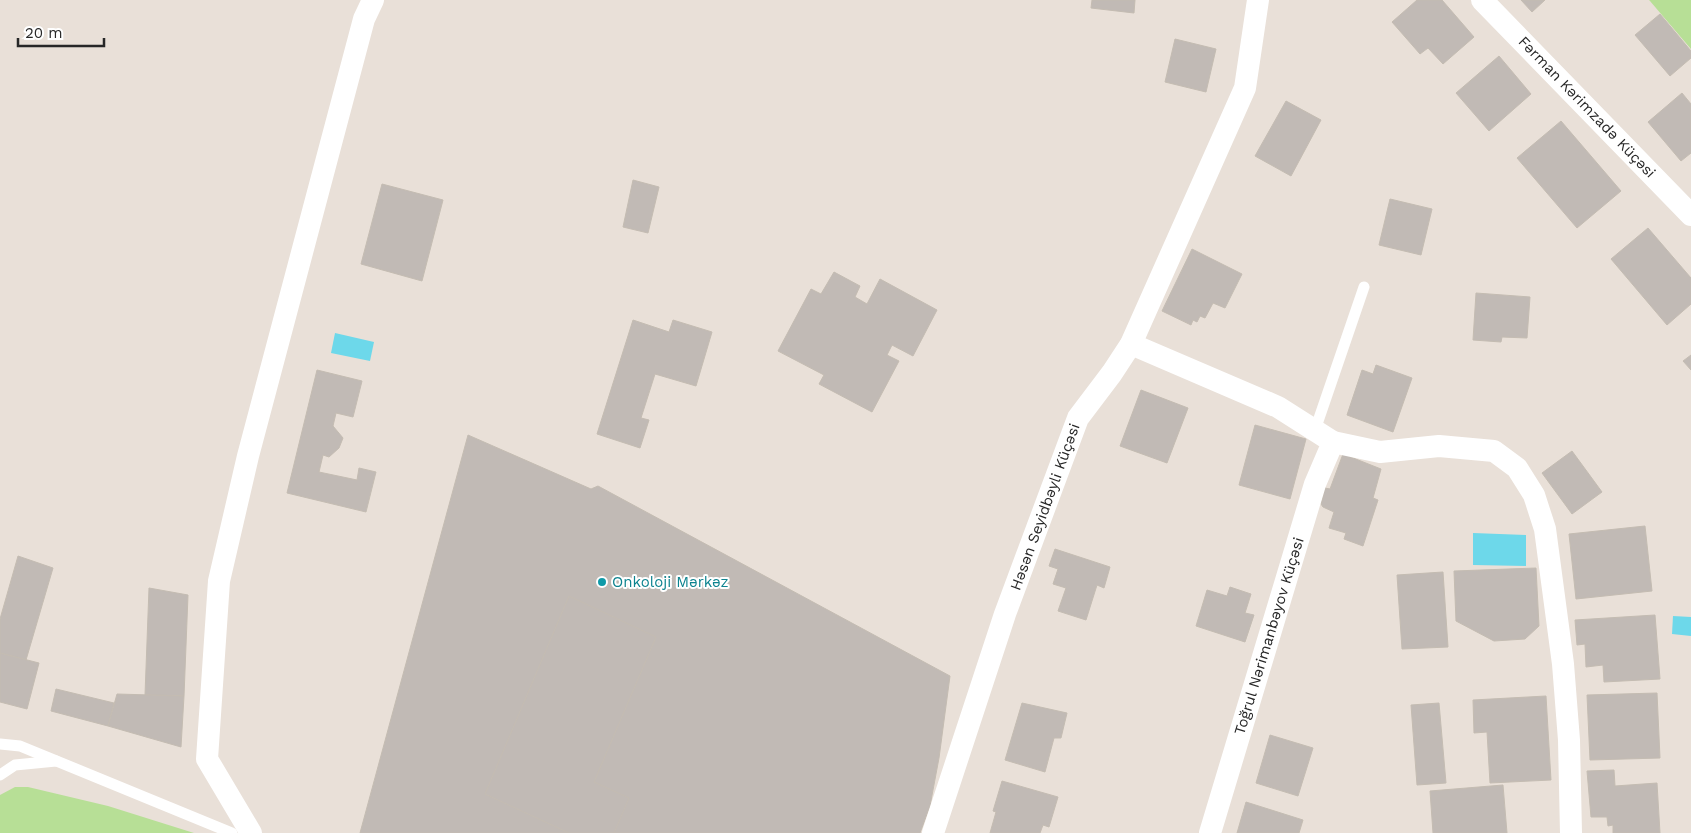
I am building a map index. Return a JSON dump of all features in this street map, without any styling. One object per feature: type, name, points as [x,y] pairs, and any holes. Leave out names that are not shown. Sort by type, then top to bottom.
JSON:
[{"type":"street","points":[[251,833],[207,759],[219,581],[253,437],[364,19],[373,0]]},
{"type":"street","name":"Həsən Seyidbəyli Küçəsi","points":[[933,833],[1005,614],[1078,418],[1131,344],[1245,88],[1258,0]]},
{"type":"street","name":"Fərman Kərimzadə Küçəsi","points":[[1482,0],[1691,216]]},
{"type":"street","points":[[1131,344],[1278,408],[1324,436],[1380,452],[1439,446],[1494,451],[1517,468],[1534,494],[1545,530],[1563,664],[1569,740],[1571,833]]},
{"type":"street","name":"Toğrul Nərimanbəyov Küçəsi","points":[[1210,833],[1315,484],[1324,436]]},
{"type":"lane","points":[[1324,436],[1364,287]]},
{"type":"lane","points":[[0,736],[20,746],[232,833]]},
{"type":"lane","points":[[0,744],[20,746]]},
{"type":"lane","points":[[0,775],[15,765],[58,761]]},
{"type":"green space","points":[[1691,0],[1691,49],[1650,1]]},
{"type":"green space","points":[[15,787],[28,787],[108,806],[194,833],[0,833],[0,795]]},
{"type":"water","points":[[335,333],[374,342],[370,361],[331,353]]},
{"type":"water","points":[[1473,533],[1526,535],[1526,566],[1473,565]]},
{"type":"water","points":[[1673,616],[1691,617],[1691,636],[1672,634]]},
{"type":"building","points":[[1092,0],[1135,0],[1134,13],[1091,8]]},
{"type":"building","points":[[1417,0],[1442,0],[1474,37],[1443,64],[1428,48],[1420,54],[1392,22]]},
{"type":"building","points":[[1521,0],[1545,0],[1532,12]]},
{"type":"building","points":[[1660,14],[1691,51],[1691,58],[1670,76],[1635,35]]},
{"type":"building","points":[[1175,39],[1216,49],[1206,92],[1165,82]]},
{"type":"building","points":[[1499,56],[1531,94],[1489,131],[1456,93]]},
{"type":"building","points":[[1682,93],[1691,104],[1691,153],[1681,161],[1648,122]]},
{"type":"building","points":[[1286,101],[1321,120],[1291,176],[1255,156]]},
{"type":"building","points":[[1561,121],[1621,191],[1577,228],[1517,158]]},
{"type":"building","points":[[633,180],[659,187],[648,233],[623,227]]},
{"type":"building","points":[[382,184],[443,200],[422,281],[361,264]]},
{"type":"building","points":[[1390,199],[1432,209],[1421,255],[1379,245]]},
{"type":"building","points":[[1648,228],[1691,278],[1691,304],[1667,325],[1611,259]]},
{"type":"building","points":[[1192,249],[1242,274],[1225,308],[1213,303],[1205,318],[1200,316],[1197,322],[1193,320],[1191,325],[1162,311]]},
{"type":"building","points":[[834,272],[860,286],[855,297],[867,304],[880,279],[937,310],[913,356],[892,345],[887,355],[899,361],[872,412],[819,384],[824,375],[778,351],[811,289],[821,294]]},
{"type":"building","points":[[1476,293],[1530,297],[1527,338],[1502,337],[1501,342],[1473,340]]},
{"type":"building","points":[[633,320],[669,332],[673,320],[712,332],[696,386],[655,374],[641,418],[649,420],[640,448],[597,434]]},
{"type":"building","points":[[1691,355],[1691,370],[1683,361]]},
{"type":"building","points":[[1376,365],[1412,378],[1393,432],[1347,415],[1362,370],[1373,374]]},
{"type":"building","points":[[317,370],[362,381],[353,417],[336,413],[333,426],[343,438],[339,448],[329,457],[323,455],[319,472],[357,480],[359,468],[376,472],[366,512],[287,493]]},
{"type":"building","points":[[1141,390],[1188,408],[1167,463],[1120,446]]},
{"type":"building","points":[[1255,425],[1306,439],[1290,499],[1239,485]]},
{"type":"building","name":"Onkoloji Mərkəz","points":[[468,435],[591,489],[598,486],[950,676],[939,758],[930,806],[920,833],[360,833]]},
{"type":"building","points":[[1572,451],[1602,492],[1572,514],[1542,473]]},
{"type":"building","points":[[1343,454],[1381,469],[1373,498],[1378,500],[1363,546],[1344,539],[1346,533],[1329,528],[1334,512],[1323,507],[1321,504],[1325,488],[1330,489]]},
{"type":"building","points":[[1645,526],[1652,591],[1576,599],[1569,534]]},
{"type":"building","points":[[1055,549],[1110,567],[1104,588],[1097,585],[1086,620],[1058,611],[1066,588],[1053,584],[1058,569],[1049,566]]},
{"type":"building","points":[[18,556],[53,568],[26,660],[0,653],[0,619]]},
{"type":"building","points":[[1536,568],[1539,626],[1525,639],[1494,641],[1456,621],[1454,571]]},
{"type":"building","points":[[1443,572],[1448,647],[1402,649],[1397,575]]},
{"type":"building","points":[[1230,587],[1251,594],[1245,613],[1254,615],[1245,642],[1196,626],[1207,590],[1227,596]]},
{"type":"building","points":[[149,588],[188,595],[184,696],[145,695]]},
{"type":"building","points":[[569,596],[656,637],[594,782],[629,798],[614,833],[569,833],[485,794]]},
{"type":"building","points":[[1655,615],[1660,679],[1604,682],[1603,665],[1586,667],[1585,644],[1577,645],[1575,620]]},
{"type":"building","points":[[0,653],[39,663],[27,709],[0,702]]},
{"type":"building","points":[[56,689],[114,703],[108,726],[51,711]]},
{"type":"building","points":[[1657,693],[1660,758],[1590,760],[1587,695]]},
{"type":"building","points":[[117,694],[184,696],[181,747],[108,726]]},
{"type":"building","points":[[1546,696],[1551,780],[1490,783],[1487,732],[1474,733],[1473,700]]},
{"type":"building","points":[[1022,703],[1067,713],[1061,738],[1054,738],[1045,772],[1005,760]]},
{"type":"building","points":[[1439,703],[1446,783],[1417,785],[1411,705]]},
{"type":"building","points":[[1270,735],[1313,748],[1298,796],[1256,783]]},
{"type":"building","points":[[1614,770],[1615,786],[1657,783],[1660,833],[1613,833],[1613,825],[1608,826],[1607,817],[1591,817],[1587,771]]},
{"type":"building","points":[[1002,781],[1058,797],[1049,827],[1043,825],[1040,833],[990,833],[996,812],[993,811]]},
{"type":"building","points":[[1503,785],[1507,833],[1433,833],[1430,791]]},
{"type":"building","points":[[1246,802],[1303,820],[1299,833],[1237,833]]},
{"type":"place","name":"Onkoloji Mərkəz","points":[[602,582]]}]
